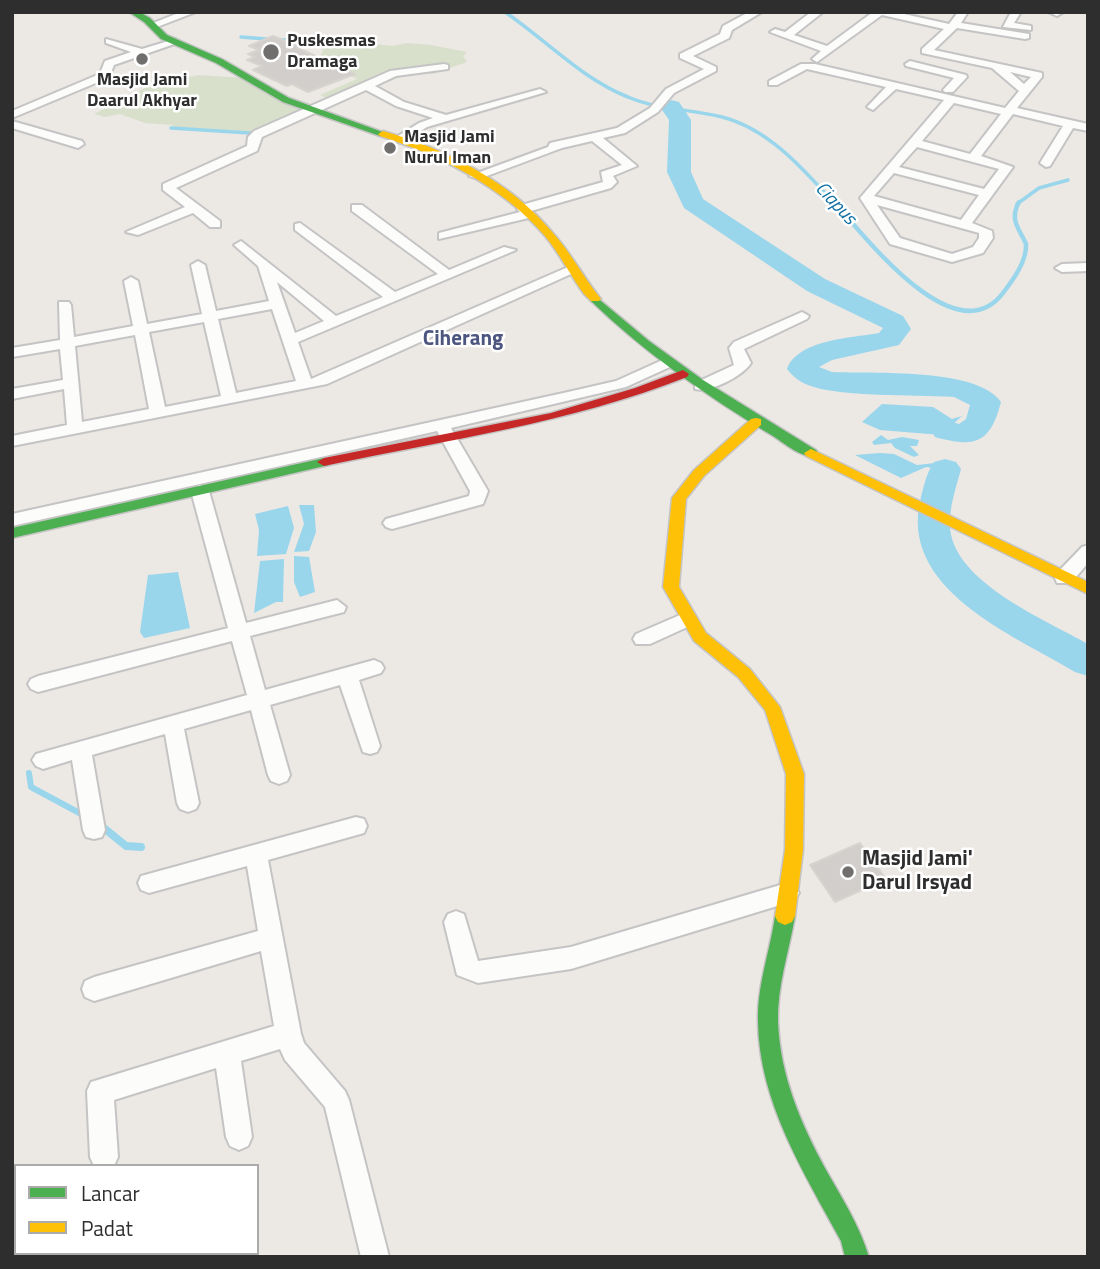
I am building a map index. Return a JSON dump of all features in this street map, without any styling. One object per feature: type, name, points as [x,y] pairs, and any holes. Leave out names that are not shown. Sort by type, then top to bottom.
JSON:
[{"type":"street","points":[[133,12],[153,25],[164,37],[219,61],[262,88],[309,109],[402,139],[475,176],[525,211],[549,233],[584,289],[631,335],[700,386],[755,422],[835,467],[1088,589]]},
{"type":"street","points":[[153,25],[191,12]]},
{"type":"street","points":[[475,176],[554,146],[617,133],[658,105],[670,92],[712,69],[684,55],[725,36],[728,26],[757,12]]},
{"type":"street","points":[[786,36],[818,12]]},
{"type":"street","points":[[817,58],[881,12],[953,27],[1028,33],[1007,24],[1016,12]]},
{"type":"street","points":[[866,198],[962,77],[906,67],[953,27],[963,12]]},
{"type":"street","points":[[775,32],[828,50]]},
{"type":"street","points":[[110,41],[140,52]]},
{"type":"street","points":[[12,115],[18,107],[99,78],[106,73],[108,64],[175,42]]},
{"type":"street","points":[[926,51],[1038,75],[974,157]]},
{"type":"street","points":[[773,83],[805,66],[950,94],[1009,111],[1088,128]]},
{"type":"street","points":[[996,66],[1025,90]]},
{"type":"street","points":[[215,224],[167,187],[241,155],[253,148],[254,137],[309,109],[400,72],[444,67]]},
{"type":"street","points":[[365,85],[400,104],[447,119]]},
{"type":"street","points":[[873,107],[894,85]]},
{"type":"street","points":[[402,139],[424,125],[540,92]]},
{"type":"street","points":[[12,124],[78,144]]},
{"type":"street","points":[[1046,163],[1070,124]]},
{"type":"street","points":[[444,236],[607,185],[611,182],[605,175],[631,166],[594,137]]},
{"type":"street","points":[[913,142],[1007,167],[964,224]]},
{"type":"street","points":[[891,169],[987,193]]},
{"type":"street","points":[[866,198],[964,224],[985,232],[986,238],[978,250],[952,258],[895,241],[866,198]]},
{"type":"street","points":[[133,232],[195,208]]},
{"type":"street","points":[[357,208],[448,275]]},
{"type":"street","points":[[300,227],[394,298]]},
{"type":"street","points":[[241,245],[334,322]]},
{"type":"street","points":[[290,340],[509,250]]},
{"type":"street","points":[[198,264],[230,399]]},
{"type":"street","points":[[264,264],[304,385]]},
{"type":"street","points":[[1062,268],[1088,267]]},
{"type":"street","points":[[12,441],[322,381],[573,270]]},
{"type":"street","points":[[131,281],[158,413]]},
{"type":"street","points":[[12,353],[278,304]]},
{"type":"street","points":[[64,305],[75,429]]},
{"type":"street","points":[[700,386],[740,368],[743,363],[736,348],[739,345],[802,316]]},
{"type":"street","points":[[641,385],[667,363]]},
{"type":"street","points":[[12,520],[442,430],[553,417],[641,385],[683,374]]},
{"type":"street","points":[[12,394],[71,383]]},
{"type":"street","points":[[755,422],[699,473],[680,498],[671,587],[700,638],[744,673],[760,691],[781,728],[795,774],[794,850],[785,924],[770,985],[768,1018],[773,1072],[783,1108],[851,1237],[857,1257]]},
{"type":"street","points":[[12,533],[200,491],[442,430]]},
{"type":"street","points":[[392,523],[477,500],[479,491],[442,430]]},
{"type":"street","points":[[200,491],[279,775]]},
{"type":"street","points":[[1064,578],[1088,551]]},
{"type":"street","points":[[38,684],[337,607]]},
{"type":"street","points":[[643,639],[687,619]]},
{"type":"street","points":[[43,760],[374,668]]},
{"type":"street","points":[[347,675],[370,746]]},
{"type":"street","points":[[173,723],[188,803]]},
{"type":"street","points":[[81,749],[94,831]]},
{"type":"street","points":[[149,883],[356,827]]},
{"type":"street","points":[[256,854],[288,1034],[294,1051],[336,1100],[375,1257]]},
{"type":"street","points":[[456,922],[466,967],[478,972],[571,958],[787,893]]},
{"type":"street","points":[[94,989],[270,938]]},
{"type":"street","points":[[104,1157],[100,1091],[288,1034]]},
{"type":"street","points":[[227,1052],[239,1137]]},
{"type":"green space","points":[[326,39],[393,46],[406,43],[431,45],[467,52],[463,56],[467,62],[433,74],[412,73],[334,101],[320,95],[357,79],[316,59],[323,52],[321,45]]},
{"type":"green space","points":[[198,75],[245,78],[303,111],[255,134],[172,127],[173,125],[145,123],[120,114],[105,117],[94,114],[147,87]]},
{"type":"water","points":[[882,404],[933,407],[952,419],[962,416],[941,435],[880,430],[862,422]]},
{"type":"water","points":[[881,435],[888,440],[902,437],[919,440],[917,446],[910,446],[919,455],[914,457],[895,448],[891,443],[874,445],[872,442]]},
{"type":"water","points":[[894,454],[917,465],[944,462],[960,467],[952,471],[926,467],[901,478],[855,455]]},
{"type":"water","points":[[299,505],[314,505],[316,532],[309,551],[294,552],[304,524]]},
{"type":"water","points":[[288,506],[294,528],[286,554],[257,556],[259,530],[255,514]]},
{"type":"water","points":[[294,556],[309,557],[315,592],[300,597],[294,582]]},
{"type":"water","points":[[284,559],[283,602],[276,602],[254,613],[260,561]]},
{"type":"water","points":[[178,572],[190,628],[144,638],[140,632],[148,575]]},
{"type":"building","points":[[273,36],[355,74],[308,92],[292,84],[287,86],[253,70],[262,66],[247,60],[255,57],[248,54],[259,50],[249,46]]},
{"type":"building","name":"Masjid Jami' Darul Irsyad","points":[[860,843],[886,879],[835,902],[810,865]]},
{"type":"waterway","name":"Ciapus","points":[[233,12],[265,12]]},
{"type":"waterway","name":"Ciapus","points":[[505,12],[580,70],[611,89],[639,101],[722,117],[755,131],[784,152],[835,204]]},
{"type":"waterway","points":[[241,37],[279,40],[329,38]]},
{"type":"waterway","points":[[671,107],[680,120],[679,172],[693,203],[816,285],[893,322],[897,329],[889,339],[823,353],[804,363],[802,369],[818,379],[832,381],[961,388],[986,402],[980,424],[964,435],[946,430]]},
{"type":"waterway","points":[[171,128],[250,133]]},
{"type":"waterway","name":"Ciapus","points":[[1019,203],[1039,188],[1068,180]]},
{"type":"waterway","name":"Ciapus","points":[[834,202],[888,262],[912,283],[936,301],[961,310],[983,309],[1003,293],[1019,270],[1026,244],[1015,219],[1019,203]]},
{"type":"waterway","points":[[945,469],[935,507],[933,529],[939,550],[951,570],[984,601],[1088,662]]},
{"type":"waterway","points":[[29,773],[31,787],[85,816]]},
{"type":"waterway","points":[[82,814],[87,817]]},
{"type":"waterway","points":[[99,824],[126,846],[141,847]]},
{"type":"traffic: fast","points":[[133,12],[147,20],[164,37],[219,61],[286,100],[383,134]]},
{"type":"traffic: fast","points":[[595,299],[671,364],[811,453]]},
{"type":"traffic: fast","points":[[12,533],[324,462]]},
{"type":"traffic: fast","points":[[785,916],[770,985],[768,1021],[771,1055],[778,1087],[789,1117],[802,1147],[851,1237],[857,1257]]},
{"type":"traffic: slow","points":[[383,134],[428,150],[494,185],[548,233],[595,299]]},
{"type":"traffic: slow","points":[[756,422],[699,473],[679,498],[671,587],[700,637],[744,673],[772,707],[795,774],[794,850],[785,916]]},
{"type":"traffic: slow","points":[[811,453],[1088,589]]},
{"type":"traffic: jam","points":[[324,462],[551,417],[640,391],[683,374]]},
{"type":"place","name":"Puskesmas Dramaga","points":[[271,52]]},
{"type":"place","name":"Masjid Jami Daarul Akhyar","points":[[142,59]]},
{"type":"place","name":"Masjid Jami Nurul Iman","points":[[390,148]]},
{"type":"place","name":"Masjid Jami' Darul Irsyad","points":[[848,872]]},
{"type":"district","name":"Ciherang","points":[[463,340]]}]
